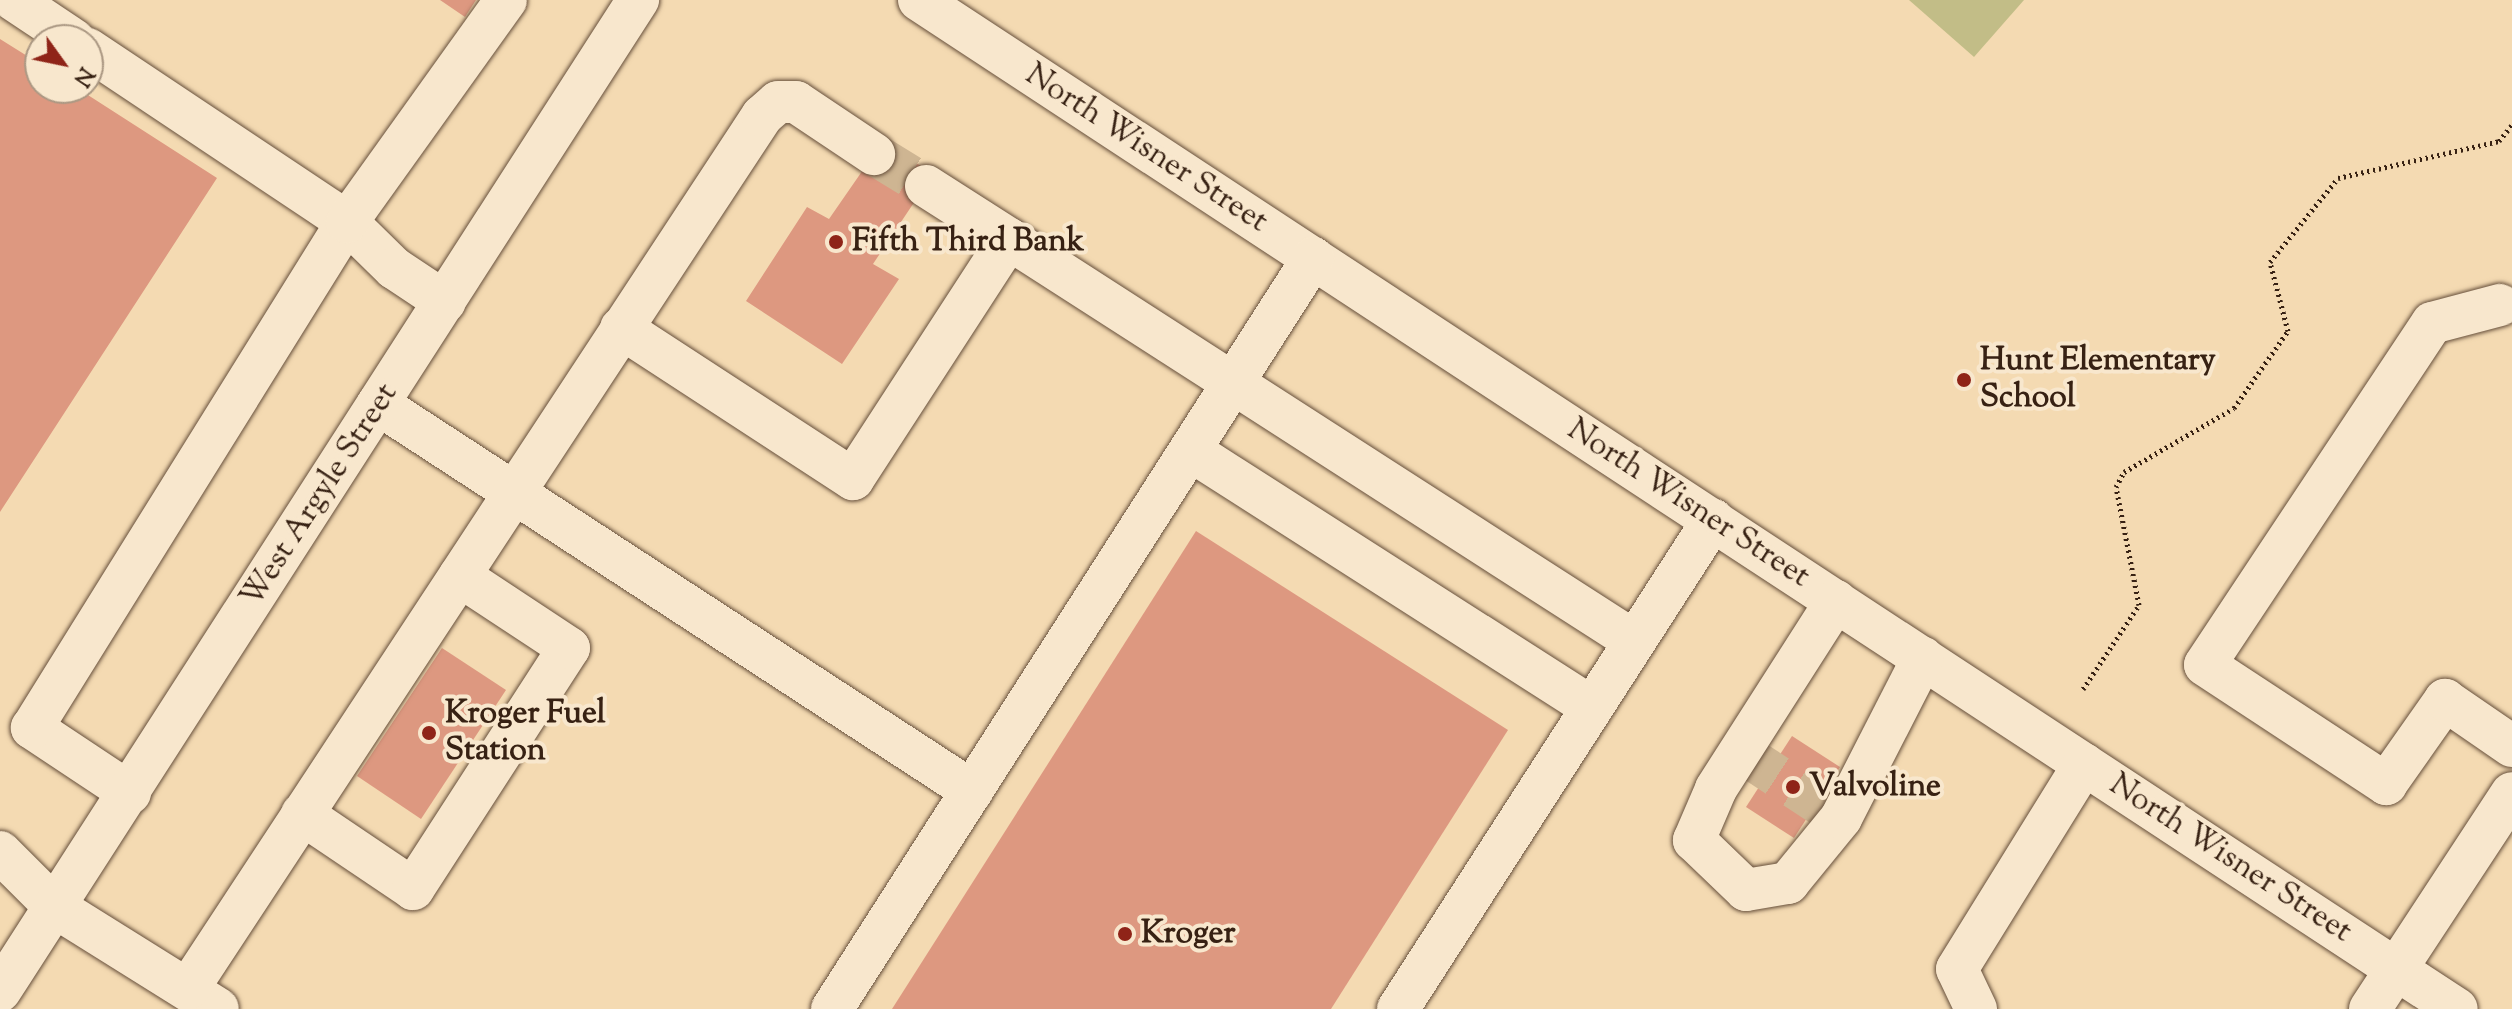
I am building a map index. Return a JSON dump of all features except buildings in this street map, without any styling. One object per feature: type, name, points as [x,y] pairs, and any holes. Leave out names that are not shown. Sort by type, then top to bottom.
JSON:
[{"type":"street","points":[[14,0],[50,24]]},
{"type":"street","points":[[130,793],[32,728],[347,222],[506,0]]},
{"type":"street","name":"West Argyle Street","points":[[0,991],[638,0]]},
{"type":"street","name":"North Wisner Street","points":[[919,0],[2457,1009]]},
{"type":"street","points":[[104,60],[347,222],[394,268],[445,302]]},
{"type":"street","points":[[3,861],[55,907],[203,999],[302,814],[762,116],[778,102],[796,102],[874,154]]},
{"type":"street","points":[[926,186],[1634,641]]},
{"type":"street","points":[[621,328],[853,479],[1009,239]]},
{"type":"street","points":[[832,1009],[1313,258]]},
{"type":"street","points":[[2508,306],[2432,323],[2205,665],[2386,784],[2445,700],[2512,746]]},
{"type":"street","points":[[378,404],[972,791]]},
{"type":"street","points":[[1191,451],[1592,707]]},
{"type":"street","points":[[1398,1009],[1713,520]]},
{"type":"street","points":[[302,814],[413,889],[569,648],[460,576]]},
{"type":"street","points":[[1836,601],[1716,789],[1694,840],[1746,890],[1788,883],[1841,818],[1923,658]]},
{"type":"street","points":[[1976,1009],[1957,969],[2084,764]]},
{"type":"street","points":[[2370,1009],[2512,793]]},
{"type":"path","points":[[2083,689],[2139,605],[2116,487],[2133,466],[2234,408],[2288,331],[2270,262],[2338,178],[2499,141],[2512,125]]},
{"type":"shaded area","points":[[1909,0],[2024,0],[1974,57]]},
{"type":"tunnel","points":[[874,154],[926,186]]},
{"type":"tunnel","points":[[1742,753],[1841,818]]},
{"type":"place","name":"Fifth Third Bank","points":[[836,242]]},
{"type":"place","name":"Hunt Elementary School","points":[[1964,380]]},
{"type":"place","name":"Kroger Fuel Station","points":[[429,733]]},
{"type":"place","name":"Valvoline","points":[[1793,787]]},
{"type":"place","name":"Kroger","points":[[1125,934]]}]
